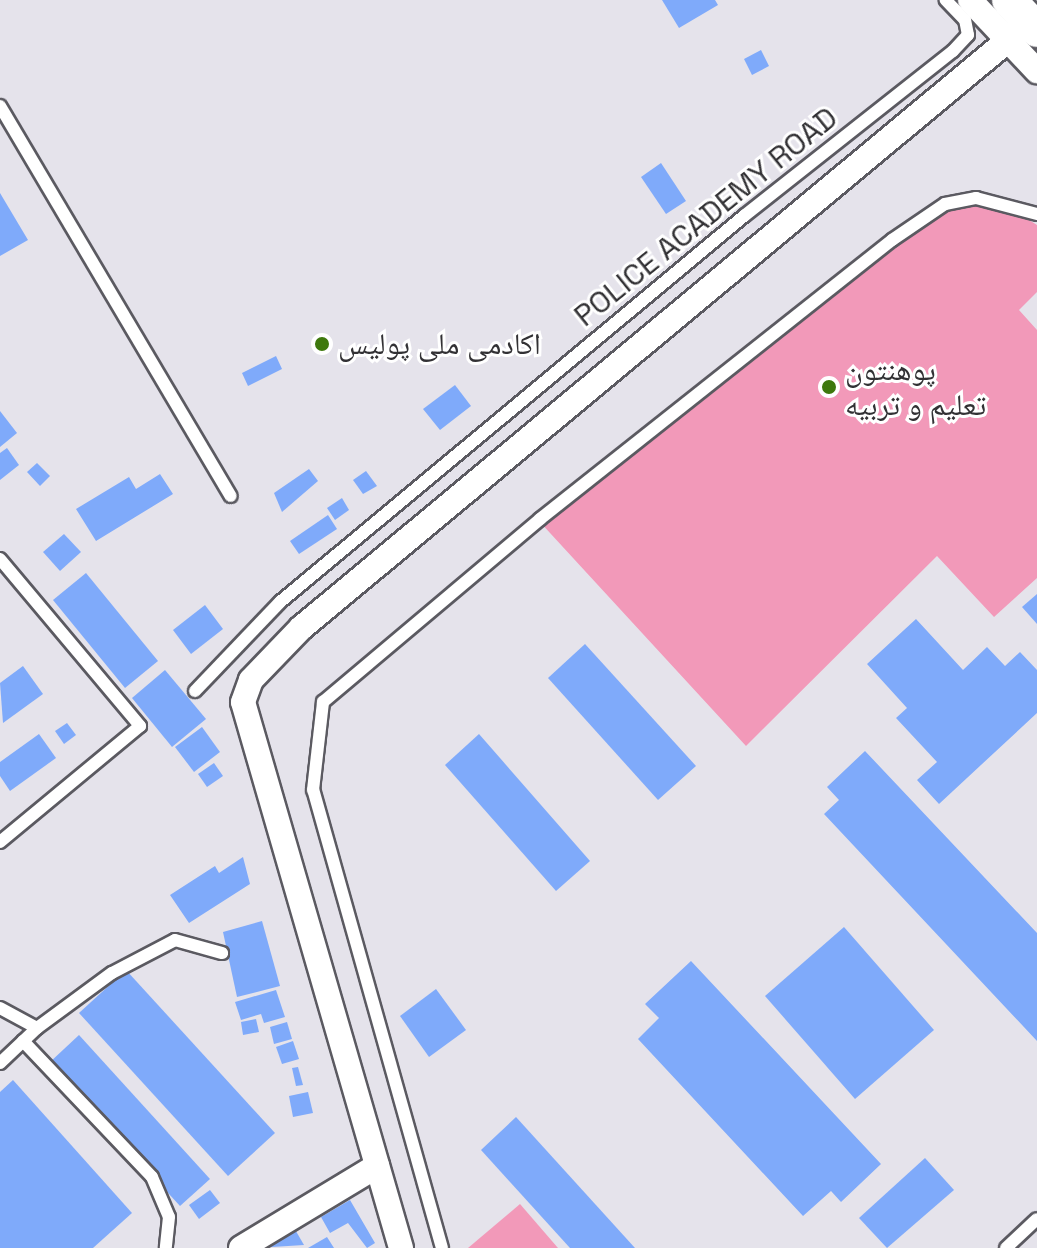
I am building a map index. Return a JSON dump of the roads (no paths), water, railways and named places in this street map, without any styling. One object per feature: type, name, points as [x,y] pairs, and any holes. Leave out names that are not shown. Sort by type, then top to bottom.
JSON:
[{"type":"street","points":[[970,0],[1021,24],[1037,71]]},
{"type":"street","points":[[401,1248],[243,702],[251,680],[301,628],[1021,24]]},
{"type":"street","points":[[241,1248],[377,1166]]},
{"type":"lane","name":"POLICE ACADEMY ROAD","points":[[195,691],[280,602],[744,216],[953,51],[968,35],[965,20],[946,0]]},
{"type":"lane","points":[[0,106],[231,496]]},
{"type":"lane","points":[[442,1248],[313,790],[323,702],[540,519],[892,240],[945,204],[976,198],[1037,214]]},
{"type":"lane","points":[[0,559],[140,726],[0,842]]},
{"type":"lane","points":[[0,1063],[37,1028],[112,973],[175,940],[192,941],[222,953]]},
{"type":"lane","points":[[0,1008],[37,1028]]},
{"type":"lane","points":[[23,1041],[152,1177],[169,1217],[166,1248]]},
{"type":"lane","points":[[1006,1248],[1037,1219]]},
{"type":"place","name":"اکادمی ملی پولیس","points":[[322,344]]},
{"type":"place","name":"پوهنتون تعلیم و تربیه","points":[[829,387]]}]
